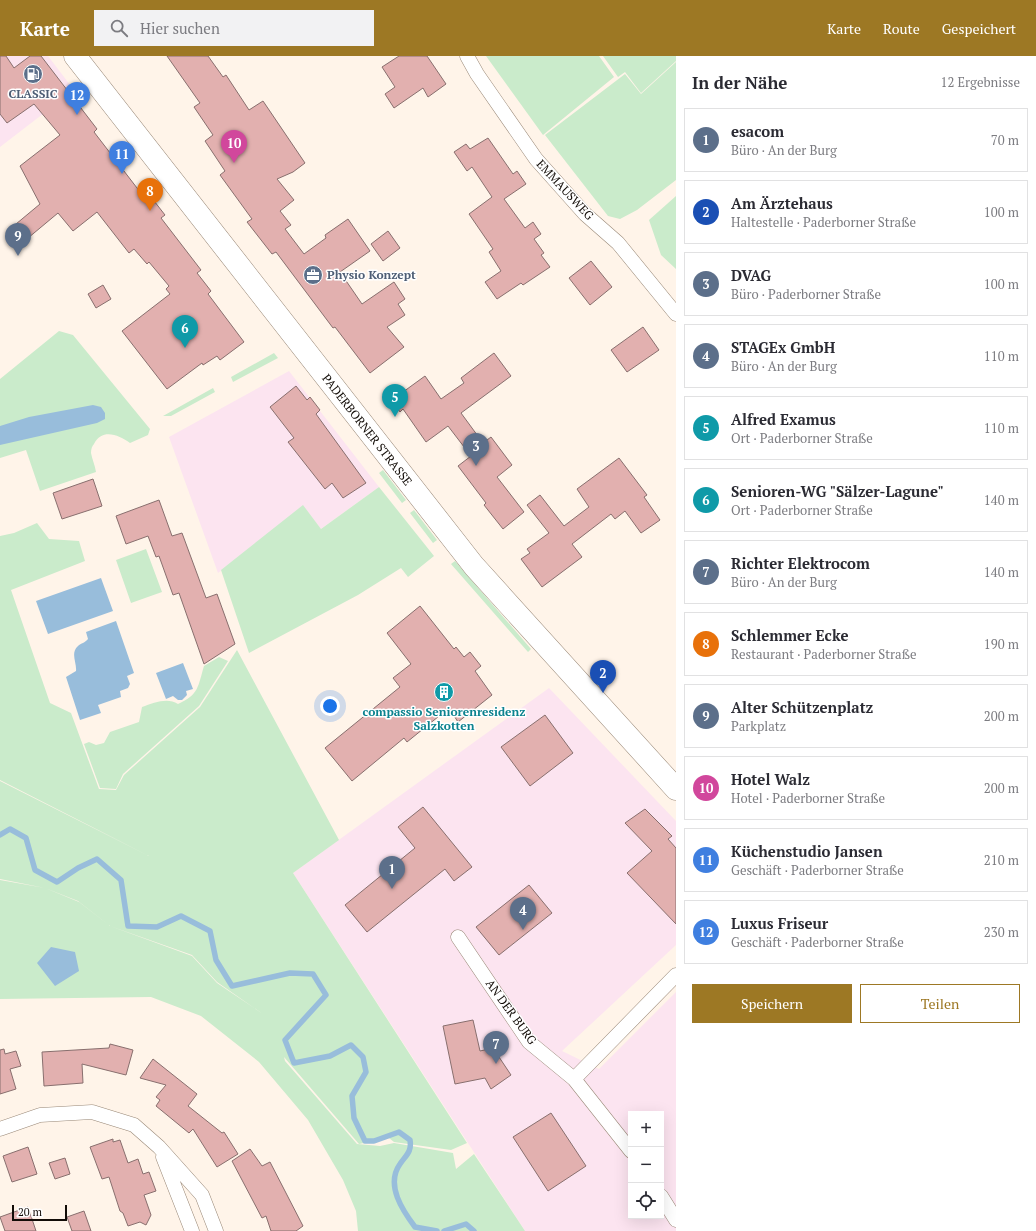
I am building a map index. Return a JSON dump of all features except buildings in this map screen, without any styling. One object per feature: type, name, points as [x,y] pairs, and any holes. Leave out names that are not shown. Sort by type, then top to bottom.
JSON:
[{"type":"main road","name":"PADERBORNER STRASSE","points":[[76,56],[474,566],[676,789]]},
{"type":"street","name":"EMMAUSWEG","points":[[467,56],[477,74],[536,159],[585,214],[618,243],[676,314]]},
{"type":"street","name":"AN DER BURG","points":[[458,937],[530,1042],[574,1079],[628,1147]]},
{"type":"street","points":[[574,1079],[676,975]]},
{"type":"street","points":[[0,1129],[40,1115],[92,1112],[134,1125],[159,1147],[202,1195],[216,1231]]},
{"type":"street","points":[[159,1147],[192,1231]]},
{"type":"street","points":[[664,1201],[676,1220]]},
{"type":"shaded area","points":[[0,56],[48,56],[74,90],[0,147]]},
{"type":"shaded area","points":[[289,371],[379,487],[321,529],[303,506],[218,573],[169,437]]},
{"type":"shaded area","points":[[549,688],[676,821],[676,945],[562,1051],[599,1069],[676,992],[676,1231],[525,1231],[293,873]]},
{"type":"green space","points":[[486,56],[599,56],[614,77],[543,135]]},
{"type":"green space","points":[[603,56],[676,56],[676,61],[641,93],[625,72],[618,77]]},
{"type":"green space","points":[[676,62],[676,180],[637,210],[620,219],[608,216],[545,135],[625,74],[641,94]]},
{"type":"green space","points":[[676,196],[676,269],[661,255],[649,220]]},
{"type":"green space","points":[[59,331],[73,335],[150,429],[148,435],[130,443],[111,434],[101,436],[97,439],[91,450],[96,472],[40,491],[26,450],[0,458],[0,379]]},
{"type":"green space","points":[[274,353],[278,358],[233,382],[231,377]]},
{"type":"green space","points":[[213,388],[215,392],[171,416],[163,416]]},
{"type":"green space","points":[[383,470],[406,500],[402,503],[379,473]]},
{"type":"green space","points":[[379,487],[434,556],[408,577],[401,568],[358,595],[249,653],[221,570],[303,505],[321,529]]},
{"type":"green space","points":[[414,510],[437,540],[433,543],[410,513]]},
{"type":"green space","points":[[37,523],[49,539],[79,541],[85,561],[11,590],[50,703],[71,713],[99,789],[116,790],[124,775],[200,707],[237,650],[339,840],[293,873],[467,1143],[451,1150],[394,1142],[389,1138],[359,1144],[284,1057],[285,1061],[357,1144],[380,1146],[394,1143],[453,1153],[456,1169],[474,1154],[525,1231],[358,1231],[356,1211],[343,1180],[308,1120],[259,1062],[201,1016],[151,997],[0,999],[0,880],[45,888],[0,879],[0,781],[149,856],[0,780],[0,536],[14,533]],"holes":[[[45,888],[78,901],[110,926],[79,902]],[[110,926],[192,955],[217,982],[263,1014],[217,983],[192,956]]]},
{"type":"green space","points":[[146,549],[162,592],[131,603],[116,560]]},
{"type":"green space","points":[[455,561],[531,649],[528,652],[451,564]]},
{"type":"green space","points":[[219,657],[228,661],[199,706],[123,774],[116,789],[100,788],[84,744],[89,742],[96,745],[104,743],[110,732],[139,722],[142,707],[160,701],[169,701],[178,704],[185,701],[197,689],[204,666]]},
{"type":"water","points":[[93,405],[101,407],[105,413],[105,419],[97,423],[0,445],[0,426],[29,417]]},
{"type":"water","points":[[101,578],[113,611],[48,634],[36,601]]},
{"type":"water","points":[[116,621],[134,673],[127,676],[130,684],[128,688],[120,691],[121,697],[98,705],[101,713],[80,720],[66,677],[76,671],[74,652],[78,646],[88,639],[86,632]]},
{"type":"water","points":[[183,663],[193,689],[186,691],[187,695],[182,700],[178,700],[173,696],[166,699],[156,673]]},
{"type":"water","points":[[51,947],[75,952],[79,971],[55,986],[37,963]]},
{"type":"waterway","points":[[0,835],[10,829],[26,838],[35,870],[57,882],[78,868],[97,859],[121,880],[128,926],[157,927],[181,916],[210,931],[216,960],[232,986],[290,973],[313,974],[326,995],[285,1040],[294,1063],[330,1056],[351,1045],[363,1057],[366,1072],[352,1096],[354,1118],[365,1141],[374,1141],[399,1132],[410,1140],[410,1148],[400,1164],[394,1180],[397,1197],[405,1213],[415,1227],[437,1231]]},
{"type":"waterway","points":[[444,1231],[466,1224],[474,1231]]},
{"type":"place","name":"CLASSIC","points":[[33,74]]},
{"type":"place","name":"Luxus Friseur","points":[[77,115]]},
{"type":"place","name":"Hotel Walz","points":[[234,163]]},
{"type":"place","name":"Küchenstudio Jansen","points":[[122,174]]},
{"type":"place","name":"Schlemmer Ecke","points":[[150,211]]},
{"type":"place","name":"Alter Schützenplatz","points":[[18,256]]},
{"type":"place","name":"Physio Konzept","points":[[313,275]]},
{"type":"place","name":"Senioren-WG \"Sälzer-Lagune\"","points":[[185,348]]},
{"type":"place","name":"Alfred Examus","points":[[395,417]]},
{"type":"place","name":"DVAG","points":[[476,466]]},
{"type":"place","name":"compassio Seniorenresidenz Salzkotten","points":[[444,692]]},
{"type":"place","name":"Am Ärztehaus","points":[[603,693]]},
{"type":"place","name":"esacom","points":[[392,889]]},
{"type":"place","name":"STAGEx GmbH","points":[[523,930]]},
{"type":"place","name":"Richter Elektrocom","points":[[496,1064]]}]
